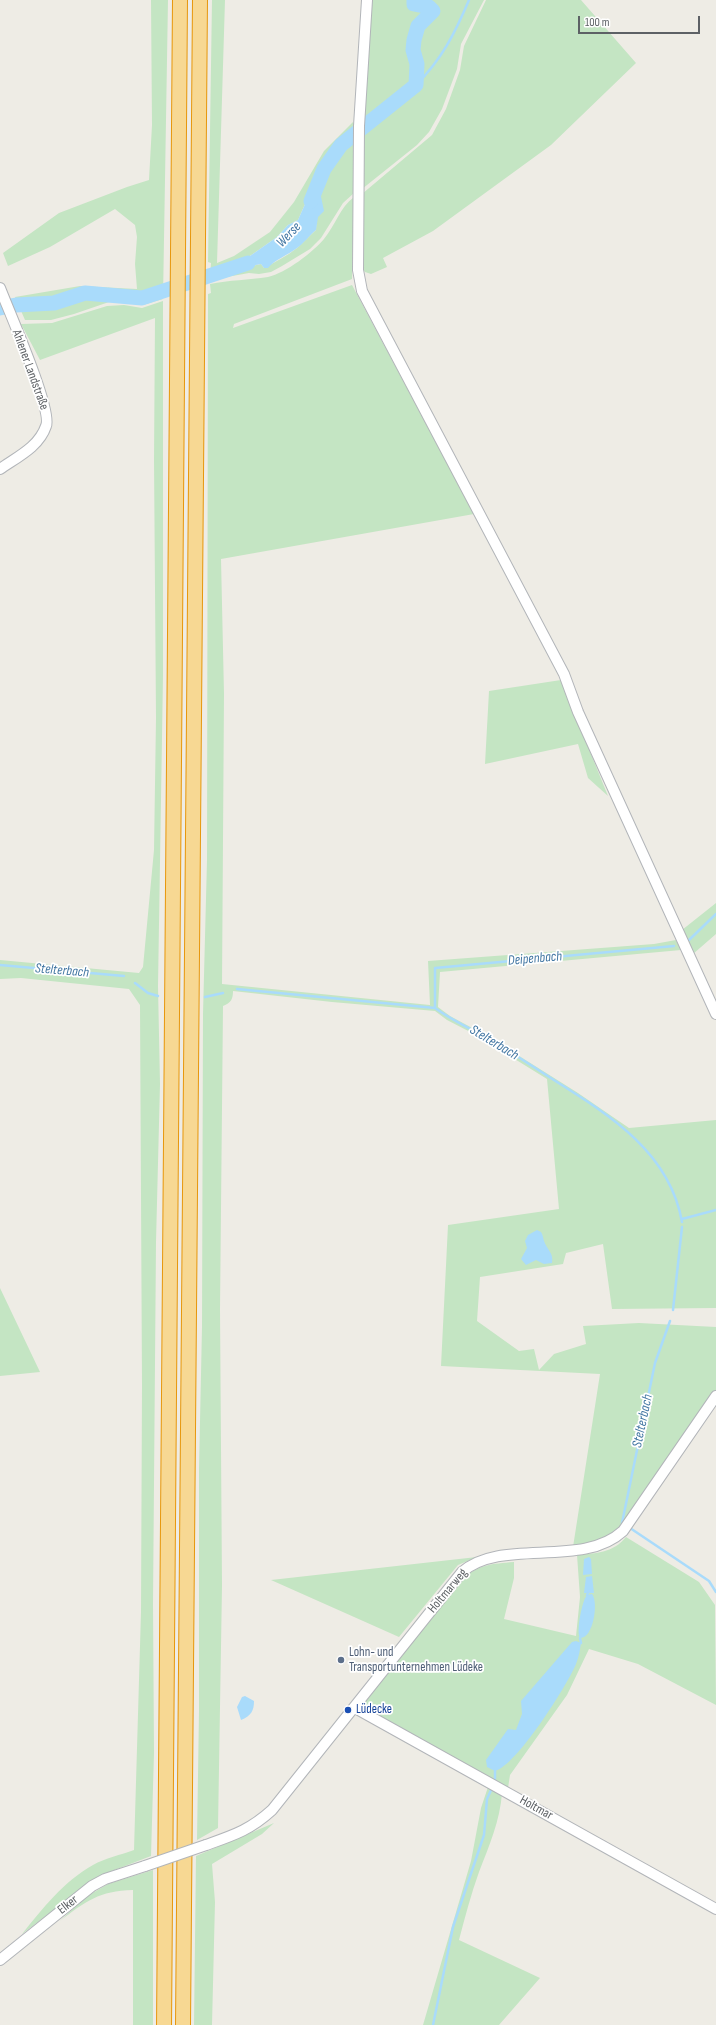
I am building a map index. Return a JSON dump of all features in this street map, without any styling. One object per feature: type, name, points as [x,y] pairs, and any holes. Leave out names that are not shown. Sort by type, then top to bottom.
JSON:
[{"type":"highway","points":[[164,2025],[180,0]]},
{"type":"highway","points":[[183,2025],[200,0]]},
{"type":"street","points":[[367,0],[359,131],[358,270],[362,291],[564,674],[578,712],[716,1014]]},
{"type":"street","name":"Ahlener Landstraße","points":[[0,288],[44,405],[47,426],[37,443],[0,469]]},
{"type":"street","name":"Holtmarweg","points":[[206,1845],[241,1833],[256,1824],[272,1810],[355,1708],[452,1584],[470,1565],[490,1558],[596,1547],[614,1539],[623,1531],[716,1396]]},
{"type":"street","name":"Holtmar","points":[[355,1708],[716,1909]]},
{"type":"street","name":"Elker","points":[[0,1960],[92,1886],[105,1879],[206,1845]]},
{"type":"green space","points":[[151,0],[168,0],[163,299],[143,305],[124,301],[109,302],[51,320],[25,320],[15,297],[80,286],[137,289],[135,264],[137,237],[135,225],[115,209],[50,247],[8,266],[3,253],[59,213],[149,180],[152,125]]},
{"type":"green space","points":[[212,0],[225,0],[217,263],[234,256],[270,232],[294,202],[324,151],[353,122],[356,129],[354,193],[343,203],[321,238],[310,249],[271,272],[259,274],[249,273],[210,280],[211,263],[208,262]],"holes":[[[318,182],[316,230],[293,251],[264,268],[261,264],[233,270],[232,265],[250,256],[277,237],[288,225],[298,220],[313,186]]]},
{"type":"green space","points":[[369,0],[484,0],[461,44],[457,69],[442,109],[429,132],[417,145],[362,189],[363,119]]},
{"type":"green space","points":[[486,0],[581,0],[636,63],[551,145],[433,231],[383,258],[387,267],[371,274],[365,272],[362,268],[362,194],[432,135],[446,109],[460,70],[464,46]]},
{"type":"green space","points":[[354,197],[352,279],[234,324],[233,328],[352,285],[474,514],[221,559],[224,694],[222,984],[430,1005],[428,961],[654,944],[676,940],[681,950],[440,972],[438,1007],[450,1016],[489,1037],[578,1093],[629,1128],[716,1120],[716,1308],[612,1309],[603,1244],[566,1253],[563,1264],[480,1277],[477,1321],[519,1351],[534,1349],[539,1370],[554,1354],[586,1344],[583,1326],[639,1323],[716,1327],[716,1390],[620,1529],[611,1538],[573,1547],[600,1374],[441,1366],[448,1225],[559,1209],[547,1079],[476,1035],[447,1020],[435,1011],[233,991],[231,1000],[228,1004],[223,1006],[220,1309],[222,1586],[218,1828],[197,1840],[199,1711],[199,1469],[202,1327],[203,1014],[207,860],[208,294],[211,293],[210,284],[268,277],[291,267],[306,256],[324,239],[341,211]]},
{"type":"green space","points":[[163,301],[163,675],[158,986],[160,1084],[156,1242],[153,1604],[154,1753],[151,1856],[99,1876],[22,1934],[54,1896],[72,1879],[103,1860],[134,1850],[141,1612],[142,1385],[140,1005],[129,989],[21,978],[0,979],[0,960],[139,973],[143,967],[154,850],[156,718],[154,460],[155,318],[40,360],[21,324],[52,323],[107,306],[124,305],[142,308]]},
{"type":"green space","points":[[561,680],[608,796],[588,778],[578,744],[485,764],[489,691]]},
{"type":"green space","points":[[716,903],[716,934],[693,954],[682,930]]},
{"type":"green space","points":[[0,1288],[40,1372],[0,1376]]},
{"type":"green space","points":[[626,1537],[699,1582],[715,1605],[716,1705],[638,1664],[589,1649],[567,1695],[510,1775],[508,1788],[362,1706],[462,1580],[474,1571],[486,1566],[514,1562],[514,1578],[504,1619],[576,1636],[580,1597],[577,1555],[598,1553],[610,1549]]},
{"type":"green space","points":[[477,1557],[458,1565],[399,1637],[271,1580]]},
{"type":"green space","points":[[489,1784],[502,1793],[499,1814],[494,1833],[473,1889],[459,1940],[540,1978],[499,2025],[423,2025],[471,1861],[481,1808]]},
{"type":"green space","points":[[274,1823],[262,1834],[212,1864],[215,1902],[212,2025],[194,2025],[196,1856]]},
{"type":"green space","points":[[153,1870],[153,2025],[133,2025],[133,1890],[111,1892],[94,1898],[60,1921],[84,1898],[108,1884]]},
{"type":"water","points":[[318,182],[324,211],[318,217],[316,230],[304,242],[293,251],[274,262],[268,268],[264,268],[261,264],[229,270],[232,265],[250,256],[277,237],[288,225],[298,220],[313,186]]},
{"type":"water","points":[[537,1230],[542,1233],[545,1244],[552,1257],[552,1263],[544,1264],[536,1260],[526,1265],[521,1259],[527,1248],[525,1241],[528,1235]]},
{"type":"water","points":[[589,1557],[591,1559],[592,1574],[583,1575],[584,1559]]},
{"type":"water","points":[[592,1576],[594,1593],[584,1593],[586,1577]]},
{"type":"water","points":[[592,1594],[595,1605],[594,1620],[585,1637],[580,1638],[579,1623],[585,1598],[587,1595]]},
{"type":"water","points":[[576,1641],[581,1643],[576,1664],[571,1675],[540,1724],[504,1766],[495,1771],[487,1767],[486,1760],[508,1729],[516,1730],[522,1714],[521,1701],[572,1642]]},
{"type":"water","points":[[245,1696],[254,1701],[253,1708],[250,1715],[241,1720],[237,1707],[242,1697]]},
{"type":"waterway","name":"Werse","points":[[311,201],[324,169],[341,145],[416,85],[417,64],[413,50],[414,40],[418,26],[433,11],[429,7],[414,4],[414,0]]},
{"type":"waterway","points":[[416,85],[441,55],[469,0]]},
{"type":"waterway","name":"Werse","points":[[0,308],[16,305],[54,303],[85,293],[142,298],[248,263]]},
{"type":"waterway","name":"Deipenbach","points":[[689,940],[716,914]]},
{"type":"waterway","name":"Deipenbach","points":[[435,1008],[435,968],[674,946]]},
{"type":"waterway","name":"Stelterbach","points":[[0,965],[124,976]]},
{"type":"waterway","name":"Stelterbach","points":[[135,983],[148,993],[158,996]]},
{"type":"waterway","name":"Stelterbach","points":[[237,989],[435,1008],[501,1046],[577,1095],[617,1123],[651,1156],[665,1176],[675,1198],[682,1222]]},
{"type":"waterway","name":"Stelterbach","points":[[205,997],[223,993]]},
{"type":"waterway","points":[[682,1219],[716,1210]]},
{"type":"waterway","name":"Stelterbach","points":[[673,1310],[682,1227]]},
{"type":"waterway","name":"Stelterbach","points":[[622,1523],[655,1363],[670,1321]]},
{"type":"waterway","name":"Stelterbach","points":[[630,1528],[709,1581],[716,1592]]},
{"type":"waterway","points":[[580,1638],[581,1643]]},
{"type":"waterway","points":[[495,1771],[495,1779]]},
{"type":"waterway","points":[[433,2025],[453,1927],[484,1835],[487,1799],[492,1788]]},
{"type":"place","name":"Lohn- und Transportunternehmen Lüdeke","points":[[341,1660]]},
{"type":"place","name":"Lüdecke","points":[[348,1710]]}]
